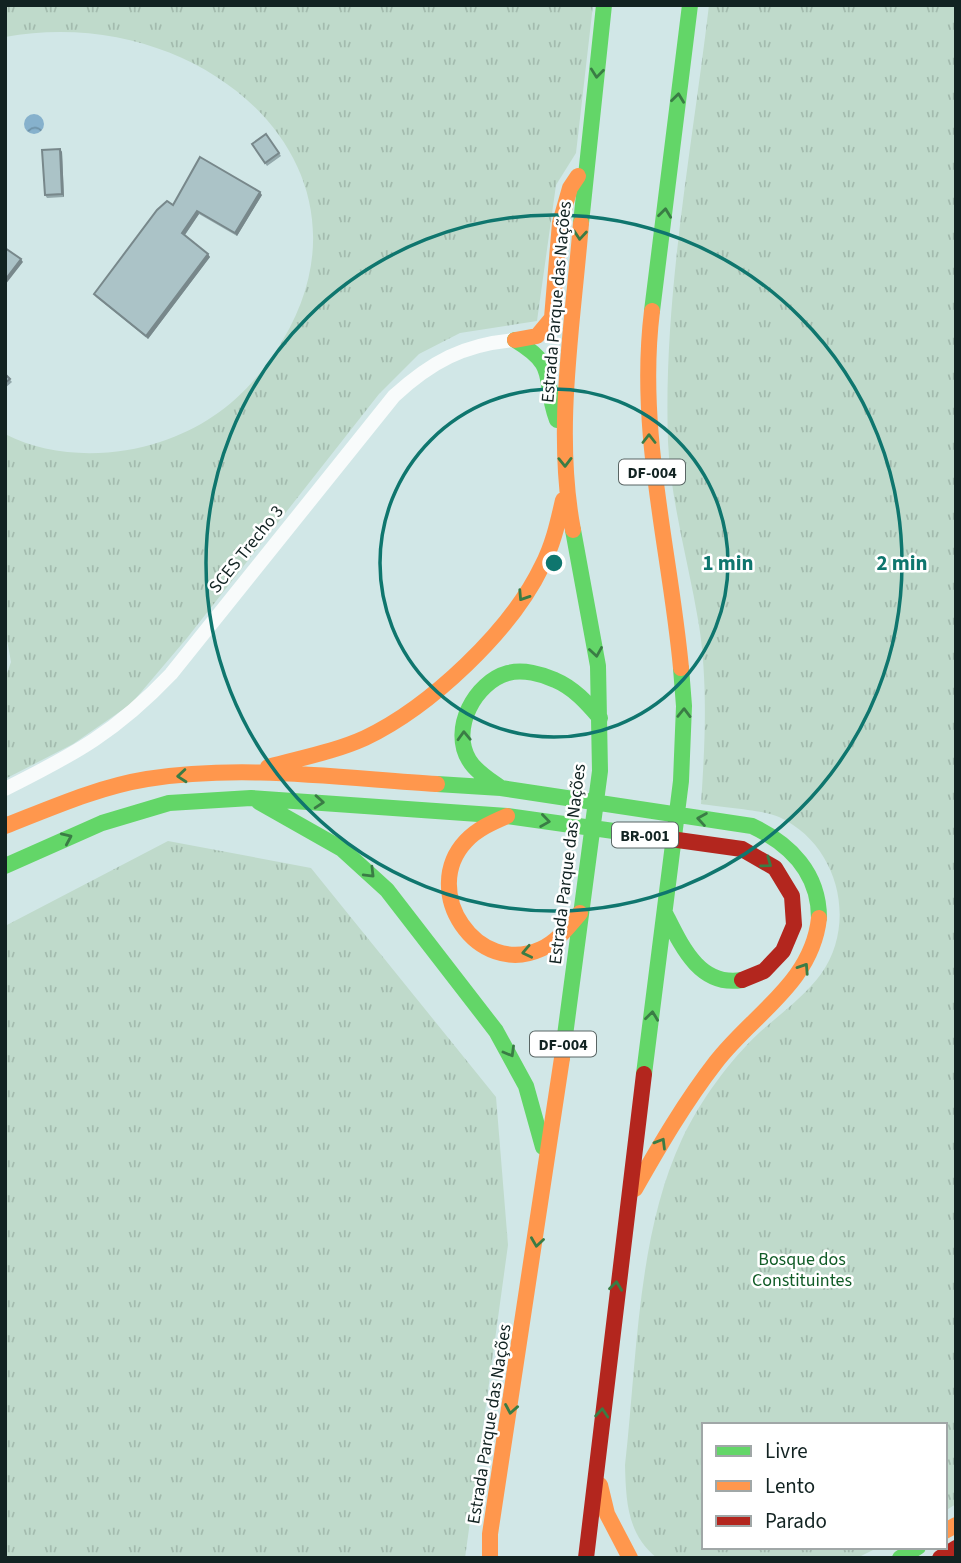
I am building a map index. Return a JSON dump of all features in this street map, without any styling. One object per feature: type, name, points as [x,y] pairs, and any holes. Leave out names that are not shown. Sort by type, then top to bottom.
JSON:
[{"type":"highway","name":"Estrada Parque das Nações","points":[[490,1558],[490,1534],[546,1175],[600,771],[596,654],[565,488],[564,436],[586,167],[604,5]]},
{"type":"highway","name":"DF-004","points":[[586,1558],[627,1202],[681,781],[684,706],[678,639],[650,455],[649,334],[690,5]]},
{"type":"highway","points":[[514,340],[535,339],[547,328],[552,318],[563,212],[570,184],[586,167]]},
{"type":"highway","points":[[514,340],[544,357],[549,371],[550,406],[564,436]]},
{"type":"highway","name":"BR-001","points":[[250,772],[330,751],[367,736],[399,718],[439,685],[517,607],[535,578],[555,536],[565,488]]},
{"type":"highway","points":[[501,788],[479,771],[467,757],[461,734],[466,713],[491,682],[508,673],[530,673],[556,680],[575,692],[600,718]]},
{"type":"highway","name":"BR-001","points":[[5,826],[76,798],[147,779],[250,772],[501,788],[752,826],[775,836],[797,854],[811,877],[820,901],[821,929],[812,956],[797,979],[757,1015],[719,1057],[684,1104],[627,1202]]},
{"type":"highway","points":[[251,798],[309,828],[369,871],[470,993],[507,1046],[527,1084],[539,1121],[546,1175]]},
{"type":"highway","name":"BR-001","points":[[5,866],[102,823],[169,803],[251,798],[507,816],[742,849],[775,867],[788,886],[794,909],[792,935],[778,960],[760,976],[745,981],[723,981],[704,974],[686,958],[675,943],[665,907]]},
{"type":"highway","points":[[507,816],[485,826],[462,844],[453,861],[447,887],[451,910],[463,931],[484,949],[508,956],[536,951],[558,939],[580,913]]},
{"type":"highway","points":[[597,1473],[607,1514],[630,1558]]},
{"type":"highway","points":[[940,1558],[956,1548]]},
{"type":"street","name":"SCES Trecho 3","points":[[5,789],[69,757],[108,733],[137,710],[171,674],[394,396],[423,370],[460,351],[492,342],[514,340]]},
{"type":"green space","points":[[5,5],[593,5],[576,153],[556,185],[537,321],[460,333],[419,354],[379,394],[187,638],[131,704],[73,744],[5,779],[5,679],[11,662],[5,629],[5,434],[41,448],[61,451],[122,451],[178,435],[225,408],[251,384],[274,354],[306,287],[312,222],[296,164],[261,113],[211,73],[149,45],[79,33],[5,37]]},
{"type":"green space","name":"Bosque dos Constituintes","points":[[709,5],[956,5],[956,1504],[947,1510],[947,1423],[702,1423],[702,1549],[875,1549],[857,1558],[657,1558],[647,1549],[634,1528],[626,1491],[625,1465],[641,1299],[647,1257],[667,1176],[689,1125],[716,1082],[748,1043],[800,997],[821,974],[832,953],[840,909],[836,886],[828,865],[816,846],[799,829],[772,815],[701,804],[704,670],[699,625],[676,511],[668,442],[670,333],[680,223]]},
{"type":"green space","points":[[168,841],[311,868],[496,1097],[508,1245],[465,1558],[5,1558],[5,926]]},
{"type":"water","points":[[30,114],[38,114],[44,124],[38,134],[30,134],[24,128],[24,120]]},
{"type":"building","points":[[266,134],[279,153],[265,163],[252,144]]},
{"type":"building","points":[[60,149],[62,194],[45,195],[42,150]]},
{"type":"building","points":[[200,157],[260,192],[235,233],[197,211],[182,233],[208,254],[146,336],[94,294],[157,210],[167,201],[173,205]]},
{"type":"building","points":[[5,248],[21,259],[5,280]]},
{"type":"traffic: fast","points":[[581,223],[604,5]]},
{"type":"traffic: fast","points":[[652,311],[690,5]]},
{"type":"traffic: fast","points":[[515,340],[539,358],[544,366],[557,420]]},
{"type":"traffic: fast","points":[[562,1058],[600,771],[598,666],[573,530]]},
{"type":"traffic: fast","points":[[644,1074],[681,781],[684,706],[681,668]]},
{"type":"traffic: fast","points":[[501,788],[484,776],[469,760],[462,735],[464,721],[476,696],[496,678],[520,672],[550,678],[574,692],[600,718]]},
{"type":"traffic: fast","points":[[437,784],[501,788],[752,826],[766,833],[800,862],[814,887],[819,918]]},
{"type":"traffic: fast","points":[[5,866],[102,823],[169,803],[251,798],[507,816],[642,835]]},
{"type":"traffic: fast","points":[[259,802],[342,849],[387,890],[496,1031],[526,1086],[543,1147]]},
{"type":"traffic: fast","points":[[666,915],[686,951],[704,971],[727,981],[742,980]]},
{"type":"traffic: fast","points":[[900,1558],[915,1549]]},
{"type":"traffic: slow","points":[[515,340],[537,336],[552,318],[560,223],[570,188],[578,176]]},
{"type":"traffic: slow","points":[[573,530],[565,454],[565,416],[581,223]]},
{"type":"traffic: slow","points":[[652,311],[648,356],[652,446],[681,668]]},
{"type":"traffic: slow","points":[[268,767],[329,751],[365,738],[416,707],[466,665],[490,641],[528,591],[549,550],[563,500]]},
{"type":"traffic: slow","points":[[5,826],[111,787],[183,775],[255,772],[437,784]]},
{"type":"traffic: slow","points":[[507,816],[485,826],[470,837],[453,861],[449,883],[452,905],[462,925],[477,941],[496,951],[517,955],[547,946],[580,913]]},
{"type":"traffic: slow","points":[[635,1189],[683,1108],[716,1062],[793,979],[814,941],[819,918]]},
{"type":"traffic: slow","points":[[490,1558],[490,1534],[562,1058]]},
{"type":"traffic: slow","points":[[600,1485],[607,1514],[630,1558]]},
{"type":"traffic: slow","points":[[947,1530],[956,1525]]},
{"type":"traffic: jam","points":[[642,835],[742,849],[775,868],[792,896],[794,925],[783,951],[764,971],[742,980]]},
{"type":"traffic: jam","points":[[586,1558],[644,1074]]},
{"type":"traffic: jam","points":[[940,1558],[956,1548]]}]
